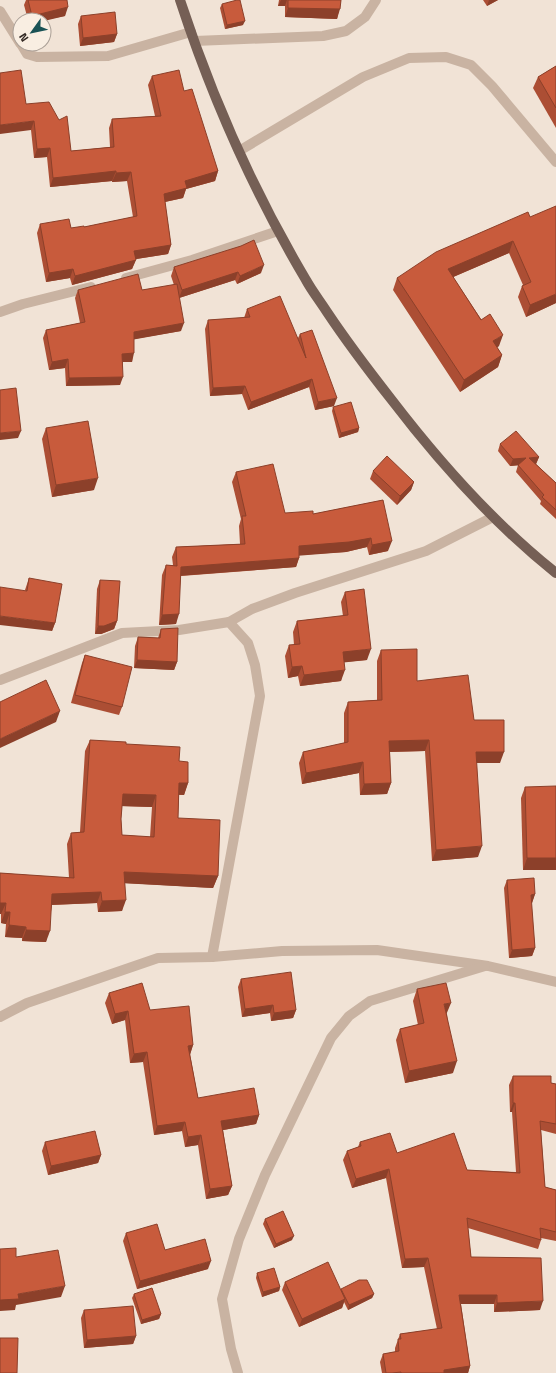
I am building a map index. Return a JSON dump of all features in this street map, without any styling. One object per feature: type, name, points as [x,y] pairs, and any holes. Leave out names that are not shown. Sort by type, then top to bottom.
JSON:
[{"type":"main road","points":[[180,0],[193,37],[239,151],[266,209],[306,281],[355,353],[415,431],[473,498],[533,555],[556,573]]},
{"type":"street","points":[[26,52],[27,54],[38,58],[108,56],[193,37],[323,36],[346,31],[365,17],[376,0]]},
{"type":"street","points":[[0,11],[12,30]]},
{"type":"street","points":[[239,151],[363,77],[409,58],[446,57],[470,65],[492,86],[556,162]]},
{"type":"street","points":[[115,281],[192,260],[278,231]]},
{"type":"street","points":[[0,312],[23,304],[100,285]]},
{"type":"street","points":[[0,680],[122,633],[179,630],[229,622],[252,609],[295,593],[426,551],[493,517]]},
{"type":"street","points":[[212,956],[260,696],[255,665],[248,643],[229,622]]},
{"type":"street","points":[[0,1017],[27,1003],[158,958],[282,951],[377,950],[488,966],[556,982]]},
{"type":"street","points":[[238,1373],[230,1349],[222,1299],[239,1238],[265,1175],[331,1038],[349,1016],[370,1001],[488,966]]},
{"type":"building","points":[[28,0],[67,0],[68,7],[48,12],[31,12]]},
{"type":"building","points":[[240,0],[245,21],[227,25],[222,4]]},
{"type":"building","points":[[288,0],[341,0],[340,9],[288,8]]},
{"type":"building","points":[[115,12],[117,34],[83,38],[81,16]]},
{"type":"building","points":[[556,66],[556,108],[538,77]]},
{"type":"building","points":[[21,70],[26,104],[49,102],[59,120],[67,116],[71,151],[114,147],[112,119],[161,116],[152,76],[179,70],[184,91],[192,89],[218,171],[185,181],[187,188],[164,194],[171,245],[134,251],[136,260],[75,276],[73,269],[49,273],[40,224],[69,219],[71,228],[84,227],[137,216],[131,172],[116,173],[116,171],[53,178],[50,148],[37,149],[34,121],[0,125],[0,73]]},
{"type":"building","points":[[556,206],[556,294],[530,305],[522,286],[531,282],[513,241],[448,269],[481,320],[490,314],[503,335],[493,341],[502,355],[464,380],[397,278],[436,252],[528,212],[530,217]]},
{"type":"building","points":[[254,240],[264,265],[240,276],[238,272],[182,290],[174,267],[241,246]]},
{"type":"building","points":[[138,274],[142,290],[177,284],[184,323],[134,332],[134,353],[122,354],[123,377],[69,378],[68,359],[52,362],[46,330],[85,322],[78,290]]},
{"type":"building","points":[[280,296],[306,358],[300,334],[312,330],[337,398],[318,402],[312,379],[251,402],[245,386],[213,388],[208,320],[250,317],[247,309]]},
{"type":"building","points":[[16,388],[21,431],[0,433],[0,390]]},
{"type":"building","points":[[351,402],[359,428],[341,433],[333,407]]},
{"type":"building","points":[[88,421],[98,478],[56,485],[46,428]]},
{"type":"building","points":[[516,431],[539,457],[529,458],[556,483],[556,510],[542,497],[544,495],[518,465],[526,458],[513,459],[500,444]]},
{"type":"building","points":[[387,456],[414,482],[400,496],[373,471]]},
{"type":"building","points":[[273,464],[285,513],[313,511],[313,514],[383,500],[392,541],[372,545],[371,538],[349,542],[299,546],[299,558],[181,567],[179,614],[162,615],[166,565],[177,566],[176,547],[245,544],[242,516],[246,516],[236,472]]},
{"type":"building","points":[[29,578],[62,584],[55,623],[0,616],[0,587],[27,591]]},
{"type":"building","points":[[100,580],[120,581],[117,621],[104,626],[98,626]]},
{"type":"building","points":[[364,589],[371,649],[343,652],[345,670],[304,675],[302,666],[292,667],[289,645],[300,644],[297,621],[348,615],[345,592]]},
{"type":"building","points":[[178,628],[177,662],[137,660],[138,637],[160,638],[161,629]]},
{"type":"building","points":[[417,649],[417,681],[468,675],[474,720],[504,720],[504,752],[476,752],[482,846],[436,850],[429,740],[389,741],[391,783],[364,784],[363,762],[306,773],[303,752],[348,742],[348,702],[382,700],[381,650]]},
{"type":"building","points":[[85,655],[132,667],[122,707],[75,695]]},
{"type":"building","points":[[46,680],[60,711],[0,739],[0,702]]},
{"type":"building","points":[[90,740],[180,747],[179,761],[188,762],[188,783],[179,783],[178,818],[220,820],[218,876],[124,872],[126,900],[102,901],[101,892],[52,894],[50,931],[26,930],[26,927],[9,925],[10,912],[5,912],[6,903],[0,903],[0,873],[74,878],[71,833],[84,832]],"holes":[[[123,794],[156,795],[154,837],[122,835],[121,819]]]},
{"type":"building","points":[[556,786],[556,858],[527,858],[525,787]]},
{"type":"building","points":[[534,878],[535,894],[531,895],[535,948],[512,950],[507,880]]},
{"type":"building","points":[[291,972],[296,1010],[274,1013],[273,1005],[245,1009],[241,979]]},
{"type":"building","points":[[142,983],[150,1010],[189,1006],[193,1045],[188,1046],[198,1098],[254,1088],[259,1115],[221,1121],[232,1186],[210,1189],[201,1135],[188,1137],[185,1122],[157,1126],[147,1052],[134,1054],[128,1011],[115,1014],[109,993]]},
{"type":"building","points":[[446,983],[451,1003],[444,1004],[457,1061],[409,1071],[400,1029],[424,1023],[417,989]]},
{"type":"building","points":[[513,1076],[551,1076],[551,1083],[556,1084],[556,1124],[540,1121],[545,1187],[556,1190],[556,1232],[540,1228],[541,1240],[467,1218],[471,1257],[541,1258],[543,1301],[497,1303],[497,1295],[459,1295],[470,1366],[444,1370],[444,1373],[386,1373],[383,1354],[399,1351],[398,1339],[401,1339],[400,1334],[442,1328],[428,1258],[405,1259],[389,1169],[356,1179],[347,1151],[361,1146],[360,1142],[390,1133],[397,1153],[454,1133],[467,1170],[520,1173],[515,1103],[513,1103]]},
{"type":"building","points":[[95,1131],[101,1155],[51,1166],[45,1142]]},
{"type":"building","points":[[283,1211],[294,1236],[276,1244],[265,1219]]},
{"type":"building","points":[[157,1224],[165,1250],[205,1239],[211,1261],[140,1281],[126,1233]]},
{"type":"building","points":[[16,1248],[16,1257],[58,1250],[65,1286],[18,1294],[19,1299],[0,1300],[0,1249]]},
{"type":"building","points":[[328,1262],[345,1299],[302,1319],[285,1282]]},
{"type":"building","points":[[274,1268],[280,1287],[263,1292],[257,1273]]},
{"type":"building","points":[[359,1280],[367,1280],[374,1294],[349,1305],[341,1289]]},
{"type":"building","points":[[152,1288],[161,1314],[142,1320],[134,1294]]},
{"type":"building","points":[[133,1306],[136,1336],[87,1340],[84,1310]]},
{"type":"building","points":[[0,1338],[18,1338],[17,1373],[0,1373]]}]
